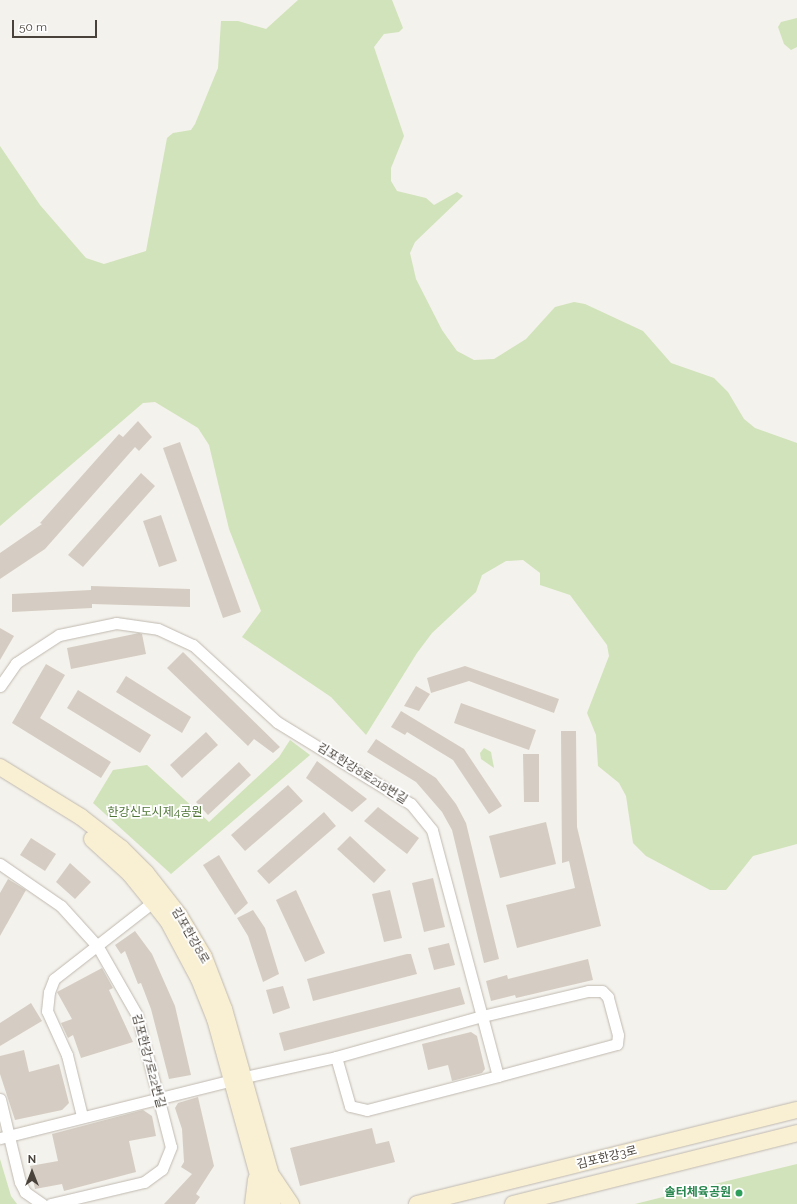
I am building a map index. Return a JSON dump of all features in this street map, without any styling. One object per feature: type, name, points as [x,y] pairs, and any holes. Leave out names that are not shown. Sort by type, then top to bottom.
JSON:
[{"type":"street","name":"김포한강8로218번길","points":[[0,686],[16,663],[35,648],[60,635],[85,628],[116,623],[140,625],[177,635],[193,645],[277,722],[411,804],[432,830],[498,1076]]},
{"type":"street","name":"김포한강8로","points":[[0,767],[81,817],[121,848],[204,957],[273,1204]]},
{"type":"street","name":"김포한강8로","points":[[0,780],[101,845],[158,898]]},
{"type":"street","name":"김포한강7로22번길","points":[[0,864],[61,906],[98,947],[137,1015],[171,1147],[162,1169],[155,1176],[144,1182],[52,1204]]},
{"type":"street","points":[[82,1116],[67,1055],[46,1002],[54,979],[98,947],[158,898]]},
{"type":"street","points":[[4,1137],[82,1116],[336,1057],[482,1016],[588,991],[602,991],[608,997],[618,1035],[617,1044],[498,1076],[357,1110],[350,1106],[336,1057]]},
{"type":"street","points":[[0,1099],[4,1137],[20,1182],[25,1192],[42,1204]]},
{"type":"street","name":"김포한강3로","points":[[417,1204],[797,1110]]},
{"type":"street","name":"김포한강3로","points":[[513,1204],[797,1133]]},
{"type":"street","points":[[253,1204],[263,1172]]},
{"type":"street","points":[[263,1172],[292,1204]]},
{"type":"street","name":"김포한강8로","points":[[263,1172],[267,1204]]},
{"type":"green space","points":[[298,0],[392,0],[403,28],[399,32],[384,34],[374,47],[404,136],[391,168],[391,181],[397,191],[426,198],[434,205],[457,192],[463,196],[415,242],[410,253],[416,279],[442,330],[457,351],[474,360],[494,359],[526,339],[555,307],[574,302],[585,304],[643,331],[671,363],[714,378],[728,392],[744,419],[755,428],[797,443],[797,844],[753,856],[726,890],[710,890],[646,856],[633,843],[626,796],[619,783],[598,766],[596,735],[587,713],[609,656],[607,645],[570,595],[540,585],[540,573],[523,560],[506,561],[482,575],[476,592],[432,633],[417,653],[366,735],[331,697],[242,637],[261,611],[229,529],[209,445],[198,428],[155,402],[143,403],[0,526],[0,146],[40,205],[86,258],[104,264],[146,251],[167,138],[173,133],[191,130],[195,124],[218,68],[221,21],[238,21],[266,29]]},
{"type":"green space","points":[[797,18],[797,47],[791,50],[784,44],[778,27],[781,22]]},
{"type":"green space","name":"한강신도시제4공원","points":[[290,740],[310,755],[171,874],[93,803],[113,770],[147,765],[209,822],[279,757]]},
{"type":"green space","points":[[484,748],[491,752],[494,768],[481,759],[480,753]]},
{"type":"green space","points":[[0,1159],[11,1196],[17,1204],[0,1204]]},
{"type":"green space","name":"솔터체육공원","points":[[797,1164],[797,1204],[635,1204],[727,1181]]},
{"type":"building","points":[[138,421],[152,437],[139,451],[135,447],[45,549],[0,579],[0,553],[42,524],[40,523],[119,434],[123,437]]},
{"type":"building","points":[[180,442],[241,612],[223,618],[163,448]]},
{"type":"building","points":[[141,473],[155,486],[83,567],[68,555]]},
{"type":"building","points":[[161,515],[177,561],[159,567],[143,521]]},
{"type":"building","points":[[91,586],[190,589],[190,607],[92,604],[92,608],[12,612],[12,594],[91,590]]},
{"type":"building","points":[[0,628],[14,636],[0,660]]},
{"type":"building","points":[[139,633],[142,634],[146,654],[71,669],[67,648]]},
{"type":"building","points":[[183,652],[280,747],[273,753],[254,739],[248,746],[167,668]]},
{"type":"building","points":[[46,664],[65,675],[40,718],[111,762],[101,778],[12,723]]},
{"type":"building","points":[[465,666],[559,699],[554,713],[469,681],[431,693],[427,678]]},
{"type":"building","points":[[126,676],[191,717],[182,733],[116,692]]},
{"type":"building","points":[[416,686],[430,694],[419,711],[404,706]]},
{"type":"building","points":[[78,690],[151,735],[140,753],[67,708]]},
{"type":"building","points":[[461,703],[536,730],[529,750],[454,723]]},
{"type":"building","points":[[401,711],[464,749],[502,806],[489,814],[453,760],[407,732],[405,735],[391,727]]},
{"type":"building","points":[[561,731],[576,731],[577,827],[601,926],[517,948],[506,905],[575,888],[569,861],[562,863]]},
{"type":"building","points":[[206,732],[218,745],[182,778],[170,765]]},
{"type":"building","points":[[376,739],[436,778],[456,804],[466,823],[499,959],[484,963],[452,830],[442,812],[416,782],[367,752]]},
{"type":"building","points":[[523,754],[539,754],[539,802],[524,802]]},
{"type":"building","points":[[317,761],[367,799],[352,812],[306,778]]},
{"type":"building","points":[[239,762],[251,775],[208,815],[196,802]]},
{"type":"building","points":[[288,785],[303,801],[245,851],[231,835]]},
{"type":"building","points":[[378,807],[419,838],[407,854],[364,821]]},
{"type":"building","points":[[324,812],[336,826],[269,884],[257,871]]},
{"type":"building","points":[[546,822],[556,864],[500,878],[489,836]]},
{"type":"building","points":[[350,836],[386,870],[374,883],[337,849]]},
{"type":"building","points":[[31,838],[56,854],[45,871],[20,855]]},
{"type":"building","points":[[219,855],[248,903],[235,915],[203,865]]},
{"type":"building","points":[[70,863],[91,882],[75,899],[56,882]]},
{"type":"building","points":[[433,878],[445,927],[424,932],[412,883]]},
{"type":"building","points":[[8,879],[26,890],[0,936],[0,893]]},
{"type":"building","points":[[296,890],[325,953],[305,962],[276,900]]},
{"type":"building","points":[[390,890],[402,938],[384,942],[372,894]]},
{"type":"building","points":[[253,910],[265,928],[279,974],[263,982],[248,936],[237,918]]},
{"type":"building","points":[[135,931],[152,954],[175,1006],[191,1075],[169,1079],[151,1009],[141,983],[138,984],[125,951],[121,954],[115,945]]},
{"type":"building","points":[[449,943],[455,965],[434,970],[428,948]]},
{"type":"building","points":[[411,954],[417,974],[313,1001],[307,979]]},
{"type":"building","points":[[588,959],[593,980],[516,998],[515,995],[491,1001],[486,981],[507,975],[508,979]]},
{"type":"building","points":[[102,968],[113,988],[109,990],[133,1042],[81,1058],[73,1035],[68,1038],[61,1023],[72,1019],[57,992]]},
{"type":"building","points":[[283,986],[290,1008],[273,1014],[266,990]]},
{"type":"building","points":[[460,987],[465,1004],[284,1051],[279,1033]]},
{"type":"building","points":[[31,1003],[42,1021],[0,1046],[0,1023]]},
{"type":"building","points":[[471,1032],[477,1036],[485,1069],[482,1073],[452,1081],[448,1065],[428,1070],[422,1044]]},
{"type":"building","points":[[24,1050],[29,1072],[59,1064],[69,1103],[62,1110],[15,1120],[0,1074],[0,1056]]},
{"type":"building","points":[[198,1097],[214,1166],[196,1194],[200,1197],[195,1204],[164,1204],[192,1174],[181,1167],[184,1162],[182,1129],[175,1108],[178,1103]]},
{"type":"building","points":[[143,1110],[152,1116],[156,1136],[129,1141],[136,1172],[64,1191],[62,1184],[35,1189],[30,1166],[58,1161],[52,1134]]},
{"type":"building","points":[[372,1128],[376,1144],[389,1141],[395,1162],[300,1186],[290,1148]]},
{"type":"place","name":"솔터체육공원","points":[[739,1193]]}]
